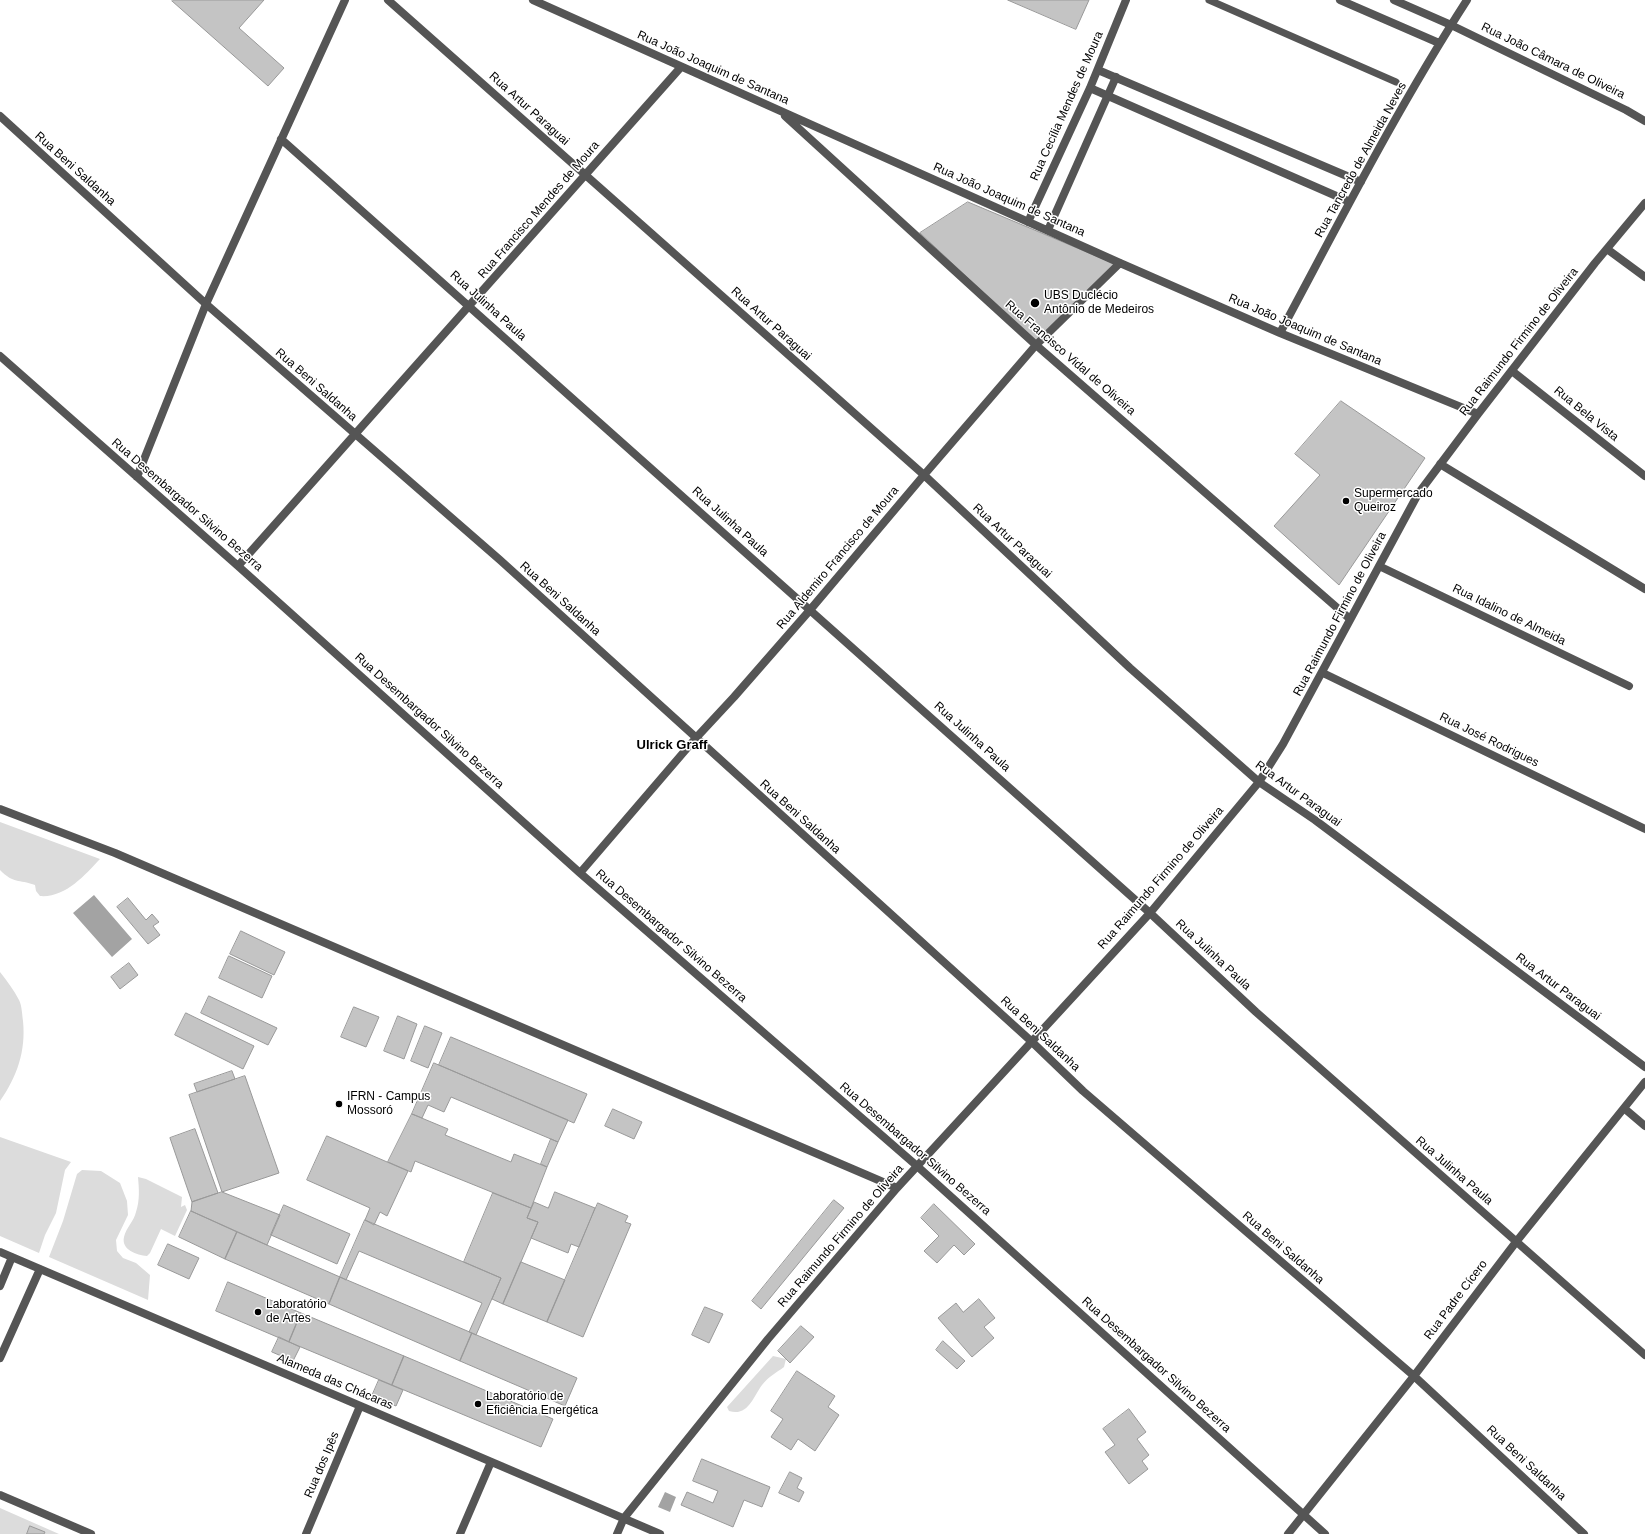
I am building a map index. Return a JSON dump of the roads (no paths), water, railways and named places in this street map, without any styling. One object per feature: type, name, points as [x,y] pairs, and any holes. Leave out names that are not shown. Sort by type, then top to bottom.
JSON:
[{"type":"street","points":[[137,477],[206,304],[345,0]]},
{"type":"street","name":"Rua Artur Paraguai","points":[[388,0],[924,475],[1130,668],[1258,782],[1315,820],[1645,1067]]},
{"type":"street","name":"Rua João Joaquim de Santana","points":[[533,0],[1120,263],[1280,333],[1478,414]]},
{"type":"street","name":"Rua Cecília Mendes de Moura","points":[[1028,222],[1098,70],[1126,0]]},
{"type":"street","points":[[1340,0],[1439,43]]},
{"type":"street","name":"Rua João Câmara de Oliveira","points":[[1394,0],[1451,25],[1626,110],[1645,121]]},
{"type":"street","name":"Rua Tancredo de Almeida Neves","points":[[1280,333],[1350,202],[1439,43],[1467,0]]},
{"type":"street","name":"Rua Francisco Mendes de Moura","points":[[238,566],[682,66]]},
{"type":"street","points":[[1098,70],[1361,182]]},
{"type":"street","points":[[1048,230],[1116,77]]},
{"type":"street","points":[[1090,88],[1350,202]]},
{"type":"street","name":"Rua Francisco Vidal de Oliveira","points":[[779,110],[1036,345],[1350,619]]},
{"type":"street","name":"Rua Beni Saldanha","points":[[0,116],[206,304],[500,560],[1031,1041],[1083,1091],[1414,1376],[1584,1534]]},
{"type":"street","name":"Rua Julinha Paula","points":[[281,139],[1150,913],[1256,1012],[1645,1355]]},
{"type":"street","name":"Rua Raimundo Firmino de Oliveira","points":[[617,1534],[624,1518],[768,1339],[897,1188],[1150,913],[1258,782],[1284,744],[1418,494],[1478,414],[1607,249],[1645,203]]},
{"type":"street","points":[[1607,249],[1645,277]]},
{"type":"street","name":"Rua Aldemiro Francisco de Moura","points":[[580,873],[695,738],[734,697],[810,610],[1036,345],[1120,263]]},
{"type":"street","name":"Rua Desembargador Silvino Bezerra","points":[[0,356],[238,566],[580,873],[917,1166],[1326,1534]]},
{"type":"street","name":"Rua Bela Vista","points":[[1512,371],[1645,476]]},
{"type":"street","points":[[1440,464],[1645,589]]},
{"type":"street","name":"Rua Idalino de Almeida","points":[[1379,566],[1629,686]]},
{"type":"street","name":"Rua José Rodrigues","points":[[1323,673],[1645,829]]},
{"type":"street","points":[[0,809],[115,853],[897,1188]]},
{"type":"street","name":"Rua Padre Cícero","points":[[1288,1534],[1414,1376],[1516,1242],[1625,1109],[1645,1082]]},
{"type":"street","points":[[1625,1109],[1645,1126]]},
{"type":"street","name":"Alameda das Chácaras","points":[[0,1252],[660,1534]]},
{"type":"street","points":[[0,1286],[12,1257]]},
{"type":"street","points":[[0,1358],[40,1269]]},
{"type":"street","name":"Rua dos Ipês","points":[[306,1534],[360,1406]]},
{"type":"street","points":[[460,1534],[491,1462]]},
{"type":"street","points":[[0,1495],[91,1534]]},
{"type":"lane","points":[[1209,0],[1396,82]]},
{"type":"place","name":"UBS Duclécio Antônio de Medeiros","points":[[1035,303]]},
{"type":"place","name":"Supermercado Queiroz","points":[[1346,501]]},
{"type":"place","name":"IFRN - Campus Mossoró","points":[[339,1104]]},
{"type":"place","name":"Laboratório de Artes","points":[[258,1312]]},
{"type":"place","name":"Laboratório de Eficiência Energética","points":[[478,1404]]},
{"type":"district","name":"Ulrick Graff","points":[[672,745]]}]
